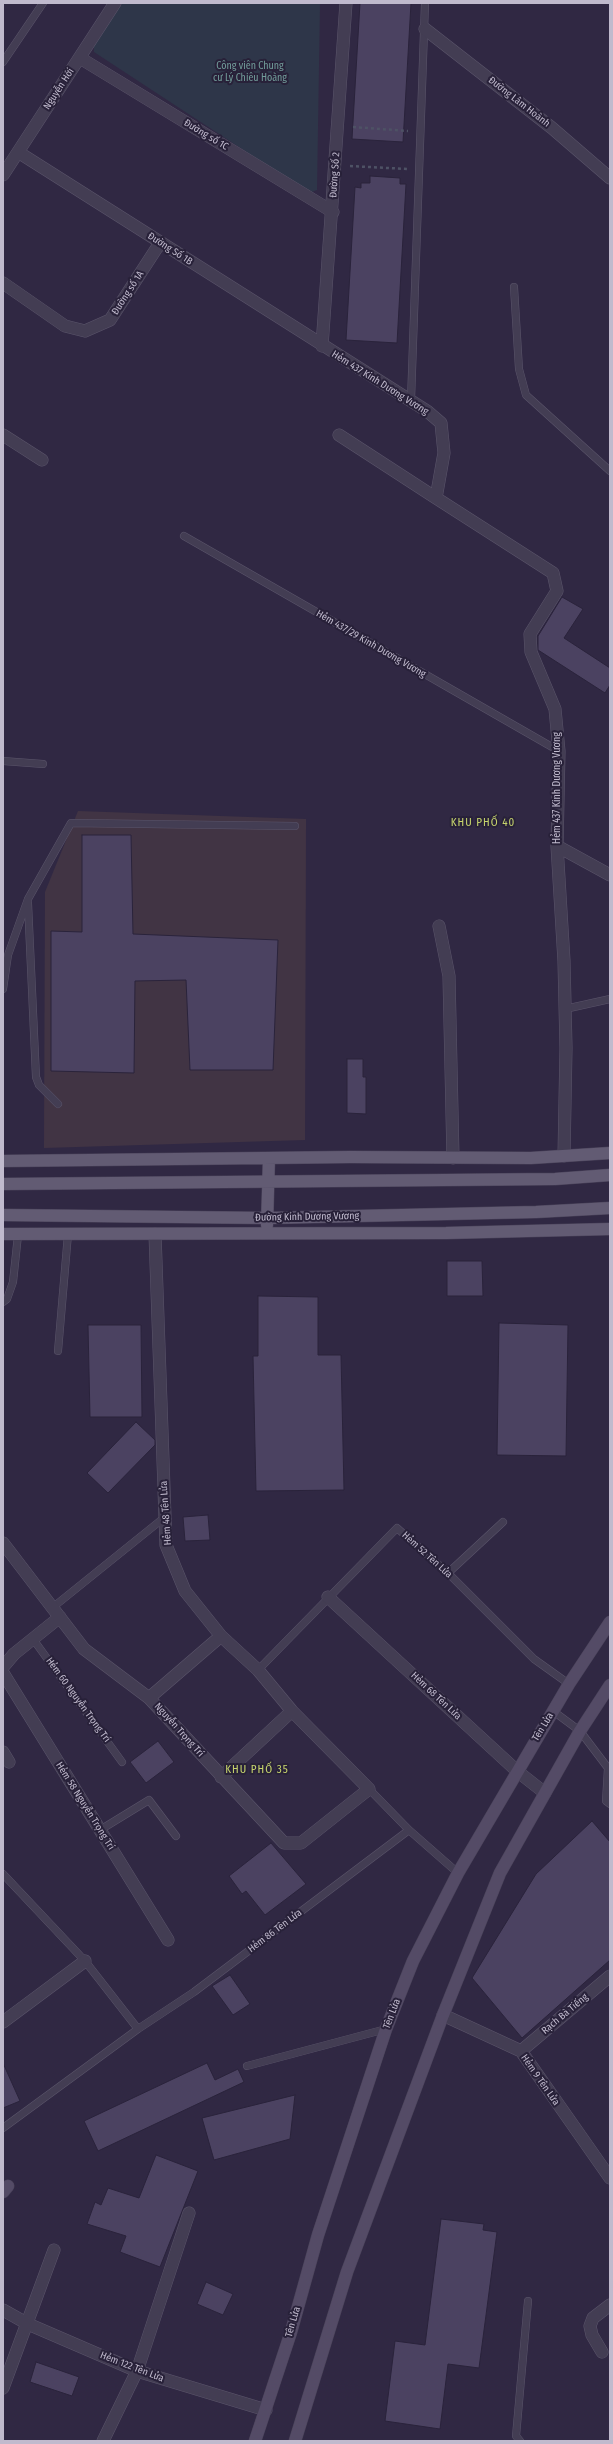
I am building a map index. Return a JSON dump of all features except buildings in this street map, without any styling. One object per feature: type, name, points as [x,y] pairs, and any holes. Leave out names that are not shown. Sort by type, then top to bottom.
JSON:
[{"type":"main road","points":[[3,1162],[269,1158],[454,1158],[564,1156],[610,1153]]},
{"type":"main road","points":[[267,1233],[269,1158]]},
{"type":"main road","points":[[3,1184],[555,1179],[610,1175]]},
{"type":"main road","name":"Đường Kinh Dương Vương","points":[[3,1215],[268,1218],[536,1212],[610,1208]]},
{"type":"main road","points":[[154,1216],[154,1234]]},
{"type":"main road","name":"Đường Kinh Dương Vương","points":[[3,1234],[507,1233],[610,1229]]},
{"type":"main road","name":"Tên Lửa","points":[[255,2441],[266,2410],[318,2235],[386,2030],[413,1960],[458,1873],[517,1771],[569,1684],[610,1622]]},
{"type":"main road","points":[[295,2441],[347,2272],[443,2015],[500,1873],[580,1731],[610,1685]]},
{"type":"street","name":"Nguyễn Hới","points":[[3,175],[115,3]]},
{"type":"street","name":"Đường Số 2","points":[[322,346],[333,212],[346,3]]},
{"type":"street","name":"Đường Lâm Hoành","points":[[425,29],[552,128],[610,178]]},
{"type":"street","name":"Đường số 1C","points":[[80,58],[333,212]]},
{"type":"street","name":"Đường Số 1B","points":[[18,152],[322,346]]},
{"type":"street","name":"Đường số 1A","points":[[3,283],[65,326],[85,331],[110,320],[160,243]]},
{"type":"street","name":"Hẻm 437 Kinh Dương Vương","points":[[322,346],[411,400],[441,423],[444,453],[436,498],[553,573],[557,591],[530,634],[531,652],[555,709],[559,751],[557,846],[564,961],[564,1156]]},
{"type":"street","points":[[3,435],[42,460]]},
{"type":"street","points":[[339,435],[436,498]]},
{"type":"street","points":[[557,846],[610,874]]},
{"type":"street","points":[[439,926],[449,976],[454,1158]]},
{"type":"street","name":"Hẻm 48 Tên Lửa","points":[[154,1234],[166,1545],[185,1592],[220,1636],[258,1670],[292,1711],[369,1789]]},
{"type":"street","name":"Nguyễn Trọng Trí","points":[[3,1543],[84,1649],[149,1698],[284,1843],[301,1843],[369,1789]]},
{"type":"street","name":"Hẻm 68 Tên Lửa","points":[[328,1597],[517,1771],[545,1793]]},
{"type":"street","points":[[3,1667],[14,1654],[33,1639],[56,1612]]},
{"type":"street","points":[[149,1698],[220,1636]]},
{"type":"street","name":"Hẻm 58 Nguyễn Trọng Trí","points":[[3,1673],[168,1940]]},
{"type":"street","points":[[221,1777],[292,1711]]},
{"type":"street","points":[[3,2022],[85,1961]]},
{"type":"street","name":"Rạch Bà Tiếng","points":[[520,2051],[610,1976]]},
{"type":"street","name":"Hẻm 9 Tên Lửa","points":[[443,2015],[520,2051],[610,2178]]},
{"type":"street","points":[[103,2441],[137,2371],[189,2213]]},
{"type":"street","points":[[3,2388],[28,2324],[54,2250]]},
{"type":"street","points":[[602,2352],[592,2335],[590,2326],[592,2318],[610,2305]]},
{"type":"street","name":"Hẻm 122 Tên Lửa","points":[[3,2310],[28,2324],[137,2371],[266,2410]]},
{"type":"lane","points":[[3,62],[43,3]]},
{"type":"lane","points":[[411,400],[425,3]]},
{"type":"lane","points":[[514,287],[519,369],[526,395],[610,471]]},
{"type":"lane","name":"Hẻm 437/29 Kinh Dương Vương","points":[[184,536],[559,751]]},
{"type":"lane","points":[[3,761],[43,764]]},
{"type":"lane","points":[[3,989],[8,955],[28,899],[71,823],[295,826]]},
{"type":"lane","points":[[28,899],[36,1077],[39,1085],[58,1104]]},
{"type":"lane","points":[[565,1009],[610,999]]},
{"type":"lane","points":[[58,1351],[68,1234]]},
{"type":"lane","points":[[3,1302],[7,1299],[13,1282],[18,1235]]},
{"type":"lane","points":[[56,1612],[165,1517]]},
{"type":"lane","points":[[448,1574],[503,1522]]},
{"type":"lane","name":"Hẻm 52 Tên Lửa","points":[[258,1670],[397,1528],[448,1574],[534,1659],[569,1684]]},
{"type":"lane","name":"Hẻm 60 Nguyễn Trọng Trí","points":[[33,1639],[122,1762]]},
{"type":"lane","points":[[553,1711],[580,1731],[609,1767],[606,1800],[610,1804]]},
{"type":"lane","points":[[369,1789],[409,1830],[458,1873]]},
{"type":"lane","points":[[100,1830],[149,1800],[176,1836]]},
{"type":"lane","name":"Hẻm 86 Tên Lửa","points":[[3,2128],[138,2029],[194,1992],[409,1830]]},
{"type":"lane","points":[[3,1874],[85,1961],[138,2029]]},
{"type":"lane","points":[[247,2066],[386,2030]]},
{"type":"lane","points":[[520,2441],[516,2436],[528,2301]]},
{"type":"path","points":[[338,126],[421,132]]},
{"type":"path","points":[[336,165],[419,169]]},
{"type":"shaded area","points":[[78,811],[306,819],[305,1140],[44,1148],[45,892]]},
{"type":"green space","name":"Công viên Chung cư Lý Chiêu Hoàng","points":[[120,3],[320,3],[317,190],[309,193],[94,52],[94,39]]},
{"type":"district","name":"KHU PHỐ 40","points":[[483,823]]},
{"type":"district","name":"KHU PHỐ 35","points":[[257,1770]]}]
